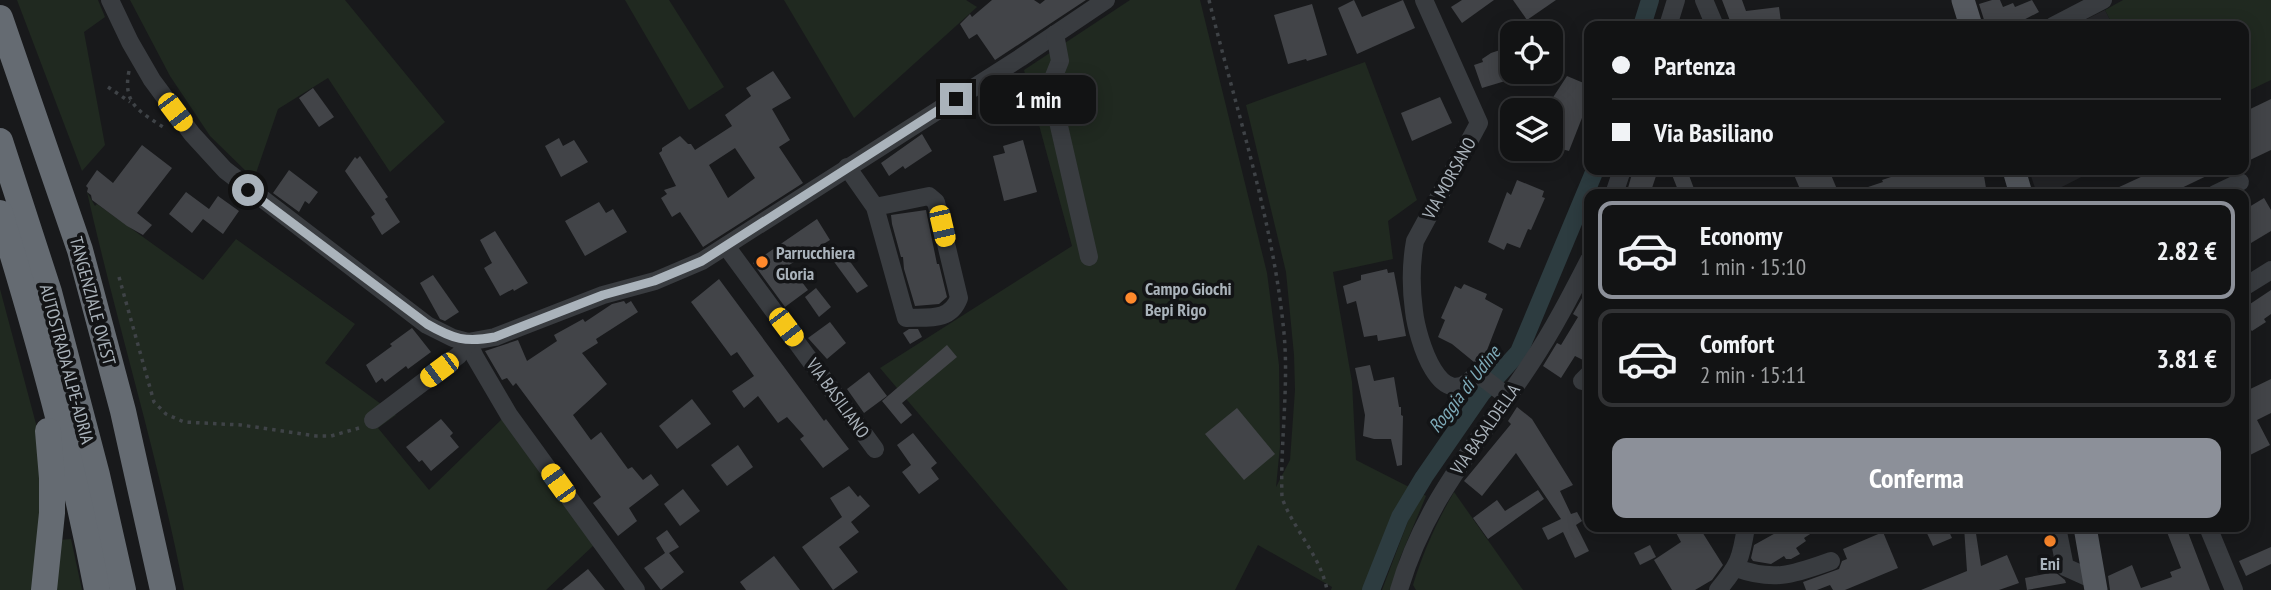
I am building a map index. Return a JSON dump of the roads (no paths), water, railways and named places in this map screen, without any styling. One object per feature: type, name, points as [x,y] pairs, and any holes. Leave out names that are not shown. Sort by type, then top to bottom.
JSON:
[{"type":"highway","name":"TANGENZIALE OVEST","points":[[0,1],[5,30],[80,250],[123,411],[163,590]]},
{"type":"highway","name":"AUTOSTRADA ALPE-ADRIA","points":[[0,141],[49,292],[97,475],[123,590]]},
{"type":"highway","name":"AUTOSTRADA ALPE-ADRIA","points":[[0,213],[47,373],[97,590]]},
{"type":"highway","points":[[44,590],[52,513],[47,373]]},
{"type":"main road","points":[[1963,0],[1969,21]]},
{"type":"main road","points":[[2086,532],[2095,585]]},
{"type":"street","points":[[110,0],[152,80],[192,134],[225,170],[427,324],[453,338],[468,342],[495,337],[603,295],[654,281],[702,261],[1104,1]]},
{"type":"street","name":"VIA MORSANO","points":[[1424,0],[1479,123],[1415,241],[1414,310],[1423,349],[1430,365],[1444,384],[1452,388],[1461,386],[1470,382],[1477,373],[1503,393]]},
{"type":"street","points":[[1670,21],[1676,0]]},
{"type":"street","points":[[1704,0],[1713,21]]},
{"type":"street","points":[[2063,21],[2103,0]]},
{"type":"street","points":[[1055,34],[1060,61],[1051,91],[1089,257]]},
{"type":"street","points":[[848,167],[875,207],[906,318],[945,316],[955,309],[959,298],[936,201],[929,196],[875,207]]},
{"type":"street","points":[[2226,189],[2241,182]]},
{"type":"street","name":"VIA BASILIANO","points":[[726,246],[875,449]]},
{"type":"street","points":[[2249,284],[2271,270]]},
{"type":"street","name":"VIA BASALDELLA","points":[[1399,590],[1408,558],[1430,512],[1503,393],[1532,363],[1584,275]]},
{"type":"street","points":[[373,420],[459,355],[468,342]]},
{"type":"street","points":[[468,342],[509,415],[636,590]]},
{"type":"street","points":[[1718,590],[1741,559],[1745,532]]},
{"type":"street","points":[[2058,532],[2065,567],[2095,585]]},
{"type":"street","points":[[2210,532],[2234,590]]},
{"type":"street","points":[[1736,568],[1754,575],[1777,577],[1831,561]]},
{"type":"waterway","name":"Roggia di Udine","points":[[1644,21],[1650,0]]},
{"type":"waterway","name":"Roggia di Udine","points":[[1587,189],[1593,175]]},
{"type":"waterway","name":"Roggia di Udine","points":[[1371,590],[1400,517],[1424,477],[1482,393],[1519,352],[1584,196]]},
{"type":"place","name":"Parrucchiera Gloria","points":[[762,262]]},
{"type":"place","name":"Campo Giochi Bepi Rigo","points":[[1131,298]]},
{"type":"place","name":"Eni","points":[[2050,541]]}]
